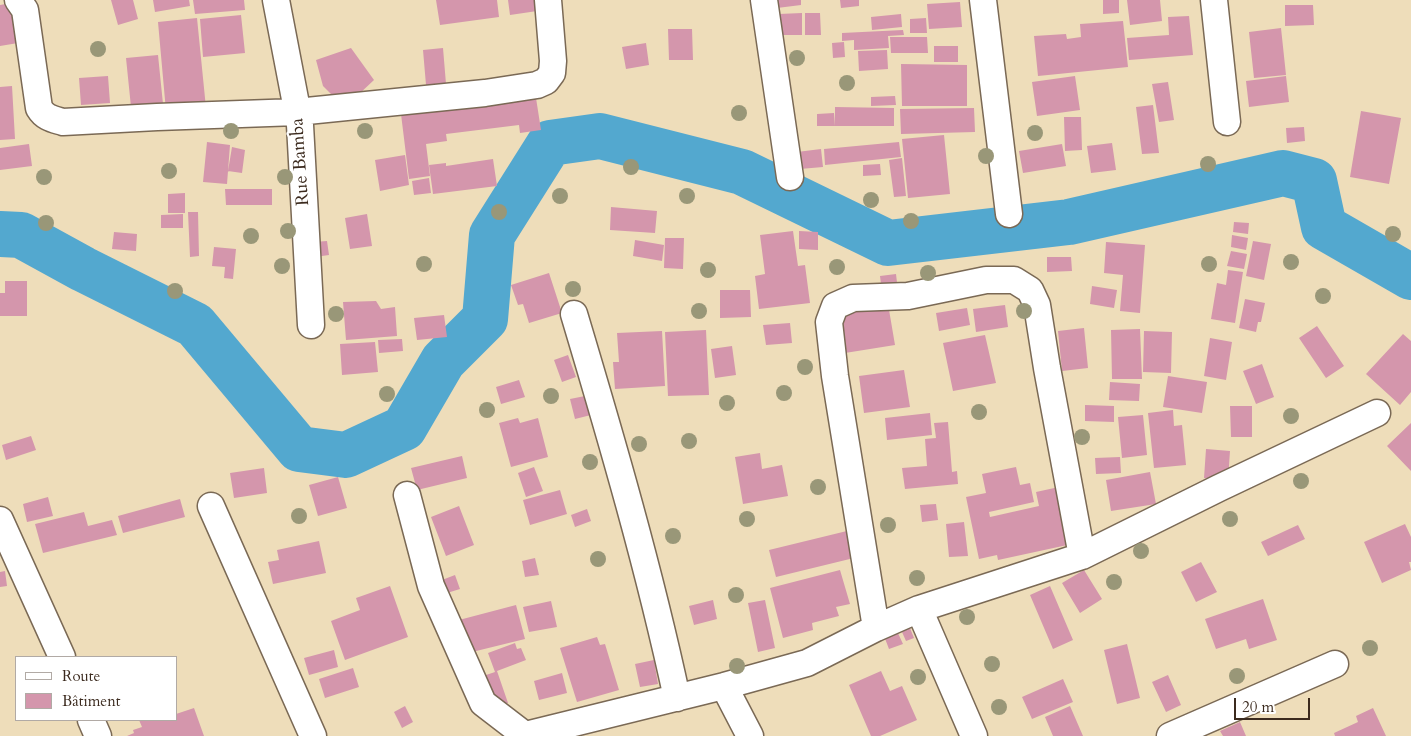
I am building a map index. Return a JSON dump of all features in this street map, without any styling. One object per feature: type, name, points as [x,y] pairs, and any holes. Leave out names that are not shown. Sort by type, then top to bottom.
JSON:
[{"type":"street","points":[[18,0],[25,10],[39,108],[42,114],[63,122],[297,112],[485,93],[537,85],[546,81],[552,73],[553,61],[548,0]]},
{"type":"street","name":"Rue Bamba","points":[[276,0],[300,125],[311,325]]},
{"type":"street","points":[[764,0],[790,177]]},
{"type":"street","points":[[983,0],[1009,214]]},
{"type":"street","points":[[1214,0],[1227,122]]},
{"type":"street","points":[[876,628],[828,322],[835,306],[853,298],[908,296],[986,280],[1014,280],[1030,290],[1037,305],[1082,556]]},
{"type":"street","points":[[574,314],[626,492],[660,622],[677,698]]},
{"type":"street","points":[[407,495],[431,586],[482,703],[524,736],[724,686],[807,663],[876,628],[919,609],[1082,556],[1377,413]]},
{"type":"street","points":[[211,506],[313,736]]},
{"type":"street","points":[[0,520],[62,656]]},
{"type":"street","points":[[919,609],[974,736]]},
{"type":"street","points":[[1170,736],[1335,664]]},
{"type":"street","points":[[724,686],[750,736]]},
{"type":"street","points":[[91,721],[98,736]]},
{"type":"building","points":[[111,0],[133,0],[138,19],[118,25]]},
{"type":"building","points":[[153,0],[189,0],[190,6],[155,12]]},
{"type":"building","points":[[193,0],[244,0],[245,10],[195,14]]},
{"type":"building","points":[[436,0],[497,0],[499,17],[440,25]]},
{"type":"building","points":[[508,0],[543,0],[544,10],[510,15]]},
{"type":"building","points":[[776,0],[801,0],[801,5],[777,8]]},
{"type":"building","points":[[840,0],[859,0],[859,6],[841,8]]},
{"type":"building","points":[[1103,0],[1119,0],[1119,13],[1103,14]]},
{"type":"building","points":[[1127,0],[1160,0],[1162,21],[1130,25]]},
{"type":"building","points":[[17,2],[24,42],[0,46],[0,5]]},
{"type":"building","points":[[960,2],[962,27],[929,29],[927,4]]},
{"type":"building","points":[[1285,5],[1313,5],[1314,25],[1285,26]]},
{"type":"building","points":[[802,13],[802,35],[780,35],[779,14]]},
{"type":"building","points":[[805,13],[820,13],[821,35],[805,35]]},
{"type":"building","points":[[901,14],[902,27],[872,30],[871,17]]},
{"type":"building","points":[[241,15],[245,53],[203,57],[200,19]]},
{"type":"building","points":[[1189,16],[1193,55],[1129,60],[1127,38],[1169,35],[1168,17]]},
{"type":"building","points":[[197,18],[206,108],[166,111],[158,22]]},
{"type":"building","points":[[926,18],[927,33],[910,33],[910,19]]},
{"type":"building","points":[[1123,21],[1128,67],[1038,76],[1034,36],[1066,34],[1067,39],[1081,37],[1080,24]]},
{"type":"building","points":[[1281,28],[1286,75],[1254,78],[1249,32]]},
{"type":"building","points":[[668,29],[692,29],[693,60],[669,60]]},
{"type":"building","points":[[903,30],[904,35],[888,36],[889,48],[854,50],[854,40],[842,41],[842,33]]},
{"type":"building","points":[[890,37],[927,37],[928,53],[891,53]]},
{"type":"building","points":[[844,42],[845,57],[833,58],[832,43]]},
{"type":"building","points":[[646,43],[649,65],[626,69],[622,47]]},
{"type":"building","points":[[934,46],[958,46],[958,62],[934,62]]},
{"type":"building","points":[[351,48],[374,80],[358,95],[339,102],[323,86],[316,60]]},
{"type":"building","points":[[443,48],[446,84],[426,85],[423,50]]},
{"type":"building","points":[[887,50],[888,69],[859,71],[858,51]]},
{"type":"building","points":[[158,55],[163,104],[131,107],[126,58]]},
{"type":"building","points":[[901,64],[967,65],[967,106],[902,106]]},
{"type":"building","points":[[108,76],[110,103],[81,105],[79,78]]},
{"type":"building","points":[[1075,76],[1080,110],[1037,116],[1032,82]]},
{"type":"building","points":[[1286,76],[1289,102],[1249,107],[1246,81]]},
{"type":"building","points":[[1168,82],[1174,120],[1159,122],[1152,84]]},
{"type":"building","points":[[12,86],[15,139],[0,140],[0,87]]},
{"type":"building","points":[[895,96],[896,105],[871,106],[871,97]]},
{"type":"building","points":[[536,98],[541,130],[520,133],[519,125],[446,134],[447,141],[426,144],[430,176],[409,179],[401,114]]},
{"type":"building","points":[[1153,105],[1159,153],[1142,154],[1136,107]]},
{"type":"building","points":[[835,107],[894,108],[894,126],[835,126]]},
{"type":"building","points":[[974,108],[975,132],[901,134],[900,109]]},
{"type":"building","points":[[1361,111],[1401,118],[1389,184],[1350,177]]},
{"type":"building","points":[[834,113],[835,126],[817,126],[817,114]]},
{"type":"building","points":[[1064,117],[1081,117],[1082,150],[1065,151]]},
{"type":"building","points":[[1304,127],[1305,141],[1287,143],[1286,128]]},
{"type":"building","points":[[944,135],[950,194],[908,198],[902,139]]},
{"type":"building","points":[[207,142],[230,145],[227,184],[203,182]]},
{"type":"building","points":[[899,142],[901,157],[825,165],[824,149]]},
{"type":"building","points":[[1112,143],[1116,170],[1091,173],[1087,146]]},
{"type":"building","points":[[29,144],[32,166],[0,170],[0,148]]},
{"type":"building","points":[[1062,144],[1066,166],[1023,173],[1019,151]]},
{"type":"building","points":[[232,147],[245,150],[242,173],[228,171]]},
{"type":"building","points":[[821,149],[823,167],[800,169],[797,152]]},
{"type":"building","points":[[405,155],[409,185],[380,191],[375,160]]},
{"type":"building","points":[[902,158],[906,196],[894,197],[889,160]]},
{"type":"building","points":[[493,159],[497,186],[433,194],[429,165],[446,163],[446,166]]},
{"type":"building","points":[[880,164],[881,175],[863,176],[863,165]]},
{"type":"building","points":[[429,178],[431,193],[414,195],[412,181]]},
{"type":"building","points":[[225,189],[272,189],[272,205],[226,205]]},
{"type":"building","points":[[185,193],[185,213],[168,213],[168,194]]},
{"type":"building","points":[[611,207],[657,211],[655,233],[610,230]]},
{"type":"building","points":[[188,212],[198,212],[199,256],[190,257]]},
{"type":"building","points":[[183,214],[183,228],[161,228],[161,215]]},
{"type":"building","points":[[367,214],[372,246],[350,249],[345,218]]},
{"type":"building","points":[[1234,222],[1249,223],[1248,234],[1233,232]]},
{"type":"building","points":[[793,231],[798,266],[805,265],[810,303],[759,309],[755,276],[765,274],[760,235]]},
{"type":"building","points":[[799,231],[818,232],[818,250],[799,249]]},
{"type":"building","points":[[114,232],[137,234],[136,251],[112,249]]},
{"type":"building","points":[[1232,235],[1248,238],[1246,250],[1231,247]]},
{"type":"building","points":[[665,238],[684,238],[683,269],[664,268]]},
{"type":"building","points":[[635,240],[664,245],[662,261],[633,256]]},
{"type":"building","points":[[327,241],[329,255],[315,257],[314,242]]},
{"type":"building","points":[[1253,241],[1271,244],[1264,280],[1246,276]]},
{"type":"building","points":[[1106,242],[1145,245],[1140,313],[1120,311],[1123,275],[1104,273]]},
{"type":"building","points":[[214,247],[236,249],[233,279],[224,278],[225,267],[212,266]]},
{"type":"building","points":[[1231,251],[1247,254],[1244,269],[1227,266]]},
{"type":"building","points":[[1047,257],[1071,257],[1072,271],[1047,272]]},
{"type":"building","points":[[1228,270],[1243,272],[1235,323],[1211,319],[1217,283],[1226,285]]},
{"type":"building","points":[[549,273],[562,313],[529,323],[523,304],[518,305],[511,285]]},
{"type":"building","points":[[896,274],[898,291],[882,292],[880,276]]},
{"type":"building","points":[[5,281],[27,281],[27,316],[0,316],[0,293],[5,293]]},
{"type":"building","points":[[1092,286],[1117,290],[1114,308],[1090,304]]},
{"type":"building","points":[[720,290],[750,290],[751,317],[720,318]]},
{"type":"building","points":[[887,298],[895,345],[845,353],[837,306]]},
{"type":"building","points":[[1245,299],[1265,303],[1261,322],[1258,322],[1256,332],[1239,328]]},
{"type":"building","points":[[376,301],[381,309],[395,307],[397,336],[346,340],[343,302]]},
{"type":"building","points":[[1005,305],[1008,327],[976,332],[973,309]]},
{"type":"building","points":[[967,308],[970,325],[939,331],[936,313]]},
{"type":"building","points":[[444,315],[447,337],[417,340],[414,318]]},
{"type":"building","points":[[790,323],[792,343],[766,345],[763,325]]},
{"type":"building","points":[[1317,326],[1344,366],[1326,378],[1299,338]]},
{"type":"building","points":[[1084,328],[1088,368],[1062,371],[1058,331]]},
{"type":"building","points":[[1140,329],[1142,379],[1112,379],[1111,330]]},
{"type":"building","points":[[706,330],[709,395],[668,396],[665,332]]},
{"type":"building","points":[[662,331],[665,386],[615,389],[613,362],[619,362],[617,333]]},
{"type":"building","points":[[1144,331],[1172,332],[1171,373],[1143,372]]},
{"type":"building","points":[[1403,334],[1411,341],[1411,392],[1400,405],[1366,374]]},
{"type":"building","points":[[985,335],[996,383],[953,391],[943,343]]},
{"type":"building","points":[[1210,338],[1232,342],[1226,380],[1204,376]]},
{"type":"building","points":[[402,339],[403,351],[379,353],[378,340]]},
{"type":"building","points":[[375,342],[378,372],[342,375],[340,344]]},
{"type":"building","points":[[732,346],[736,375],[715,378],[711,349]]},
{"type":"building","points":[[568,355],[576,377],[562,382],[554,360]]},
{"type":"building","points":[[1262,364],[1274,397],[1256,404],[1243,371]]},
{"type":"building","points":[[904,370],[910,407],[864,413],[859,376]]},
{"type":"building","points":[[1168,376],[1207,382],[1202,413],[1163,407]]},
{"type":"building","points":[[519,380],[525,397],[501,404],[496,387]]},
{"type":"building","points":[[1110,382],[1140,384],[1139,401],[1109,400]]},
{"type":"building","points":[[590,395],[595,414],[575,419],[570,399]]},
{"type":"building","points":[[1085,405],[1114,406],[1114,422],[1085,421]]},
{"type":"building","points":[[1230,406],[1252,406],[1252,437],[1231,437]]},
{"type":"building","points":[[1173,410],[1174,426],[1182,425],[1186,465],[1154,468],[1148,413]]},
{"type":"building","points":[[930,413],[932,435],[887,440],[885,418]]},
{"type":"building","points":[[1143,415],[1147,455],[1122,458],[1118,417]]},
{"type":"building","points":[[518,418],[520,423],[538,418],[548,457],[511,467],[499,423]]},
{"type":"building","points":[[948,422],[952,472],[957,471],[958,484],[905,489],[902,468],[927,466],[925,439],[936,438],[934,423]]},
{"type":"building","points":[[1411,423],[1411,471],[1387,446]]},
{"type":"building","points":[[31,436],[36,450],[6,460],[2,445]]},
{"type":"building","points":[[1206,449],[1230,451],[1228,480],[1204,478]]},
{"type":"building","points":[[760,453],[762,469],[782,465],[788,496],[743,504],[735,457]]},
{"type":"building","points":[[462,456],[467,478],[417,490],[411,468]]},
{"type":"building","points":[[1120,457],[1121,473],[1096,474],[1095,458]]},
{"type":"building","points":[[534,467],[543,491],[526,497],[518,473]]},
{"type":"building","points":[[1016,467],[1020,485],[1030,483],[1034,502],[989,512],[990,517],[1039,506],[1036,492],[1059,487],[1072,544],[998,560],[997,555],[979,559],[966,497],[986,493],[982,474]]},
{"type":"building","points":[[264,468],[267,493],[234,498],[230,473]]},
{"type":"building","points":[[1150,472],[1156,504],[1111,511],[1106,480]]},
{"type":"building","points":[[338,477],[347,508],[318,516],[309,485]]},
{"type":"building","points":[[560,490],[567,514],[530,525],[523,500]]},
{"type":"building","points":[[48,497],[53,516],[27,522],[23,504]]},
{"type":"building","points":[[180,499],[185,517],[123,533],[118,516]]},
{"type":"building","points":[[936,504],[938,520],[922,522],[920,505]]},
{"type":"building","points":[[459,506],[474,545],[446,556],[431,517]]},
{"type":"building","points":[[587,509],[591,521],[575,527],[571,515]]},
{"type":"building","points":[[84,512],[88,526],[112,520],[117,535],[43,553],[35,524]]},
{"type":"building","points":[[964,522],[968,556],[949,557],[946,524]]},
{"type":"building","points":[[1405,524],[1411,537],[1411,562],[1409,562],[1411,570],[1382,583],[1364,542]]},
{"type":"building","points":[[1298,525],[1305,539],[1268,556],[1261,542]]},
{"type":"building","points":[[851,530],[858,557],[776,577],[769,550]]},
{"type":"building","points":[[319,541],[326,573],[273,584],[268,562],[279,560],[277,550]]},
{"type":"building","points":[[535,558],[539,575],[525,577],[522,561]]},
{"type":"building","points":[[1201,562],[1217,592],[1196,602],[1181,572]]},
{"type":"building","points":[[840,570],[850,604],[836,607],[839,616],[812,623],[813,630],[783,638],[770,588]]},
{"type":"building","points":[[1084,570],[1102,599],[1080,613],[1062,583]]},
{"type":"building","points":[[5,571],[7,586],[0,587],[0,572]]},
{"type":"building","points":[[455,575],[460,589],[447,593],[442,580]]},
{"type":"building","points":[[390,586],[408,637],[345,660],[331,621],[360,610],[356,598]]},
{"type":"building","points":[[1050,586],[1073,640],[1053,649],[1030,595]]},
{"type":"building","points":[[1263,599],[1277,640],[1249,649],[1246,639],[1216,649],[1205,619]]},
{"type":"building","points":[[713,600],[717,619],[694,625],[689,606]]},
{"type":"building","points":[[765,600],[775,648],[758,652],[748,603]]},
{"type":"building","points":[[551,601],[557,627],[529,632],[523,607]]},
{"type":"building","points":[[516,605],[525,639],[468,653],[459,620]]},
{"type":"building","points":[[910,628],[914,638],[906,641],[902,632]]},
{"type":"building","points":[[897,631],[903,644],[889,649],[884,636]]},
{"type":"building","points":[[597,637],[600,645],[605,644],[619,690],[577,702],[560,648]]},
{"type":"building","points":[[515,643],[517,649],[521,648],[526,660],[497,671],[508,703],[491,709],[480,677],[495,672],[488,653]]},
{"type":"building","points":[[1127,644],[1140,698],[1117,704],[1104,650]]},
{"type":"building","points":[[334,650],[338,667],[309,675],[304,658]]},
{"type":"building","points":[[654,660],[658,684],[640,687],[635,664]]},
{"type":"building","points":[[353,668],[359,687],[325,698],[319,679]]},
{"type":"building","points":[[881,671],[890,691],[902,686],[917,720],[880,736],[871,736],[849,685]]},
{"type":"building","points":[[562,673],[567,693],[539,700],[534,681]]},
{"type":"building","points":[[1168,675],[1181,705],[1166,712],[1152,682]]},
{"type":"building","points":[[1063,679],[1073,702],[1032,719],[1022,697]]},
{"type":"building","points":[[405,706],[413,722],[402,728],[394,712]]},
{"type":"building","points":[[1070,706],[1083,736],[1053,736],[1045,717]]},
{"type":"building","points":[[194,708],[204,736],[127,736],[134,733],[133,730],[142,727],[139,721],[178,721],[178,713]]},
{"type":"building","points":[[1373,708],[1386,736],[1335,736],[1334,733],[1358,722],[1356,716]]},
{"type":"building","points":[[1240,722],[1246,736],[1223,736],[1220,731]]},
{"type":"waterway","points":[[0,234],[21,235],[83,269],[195,325],[299,449],[346,455],[404,428],[443,361],[485,319],[492,235],[550,143],[600,136],[742,172],[888,243],[1069,222],[1283,173],[1314,181],[1324,227],[1411,277]]}]
